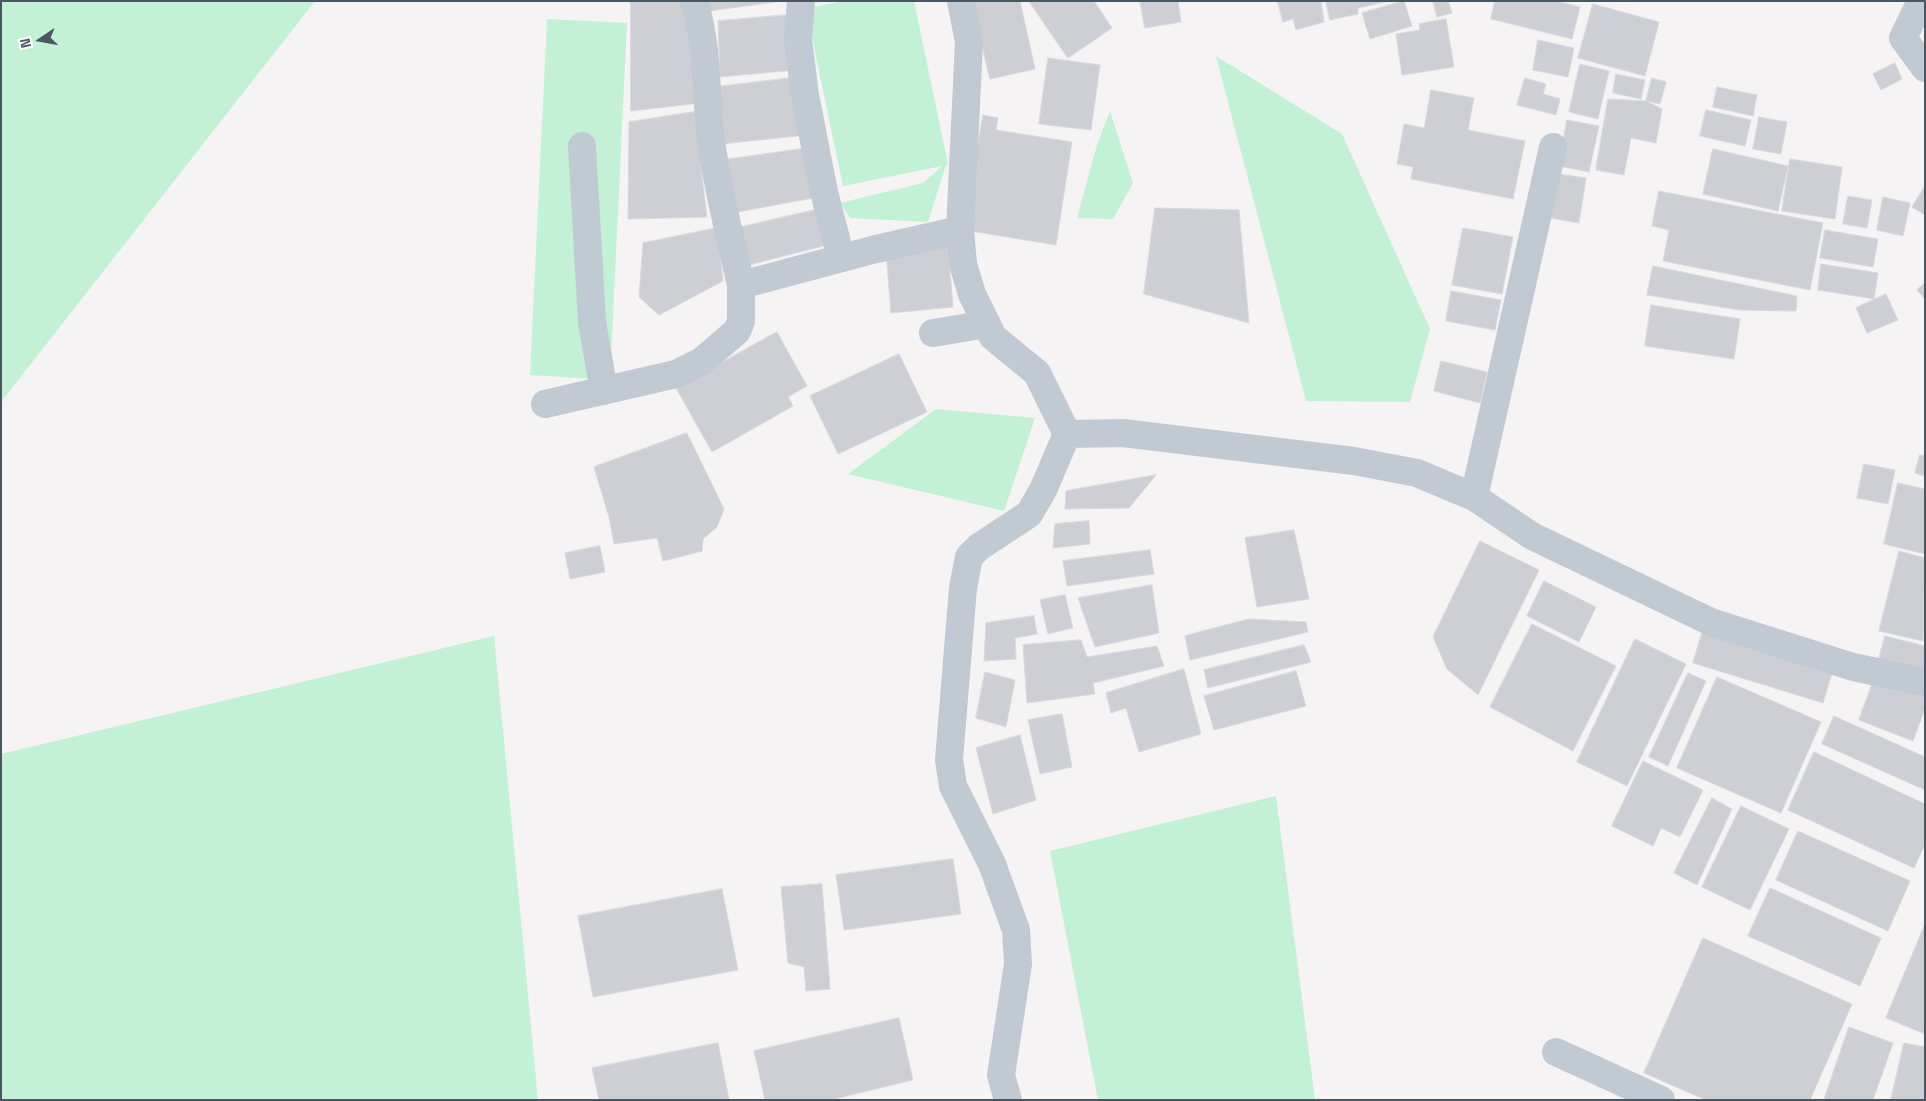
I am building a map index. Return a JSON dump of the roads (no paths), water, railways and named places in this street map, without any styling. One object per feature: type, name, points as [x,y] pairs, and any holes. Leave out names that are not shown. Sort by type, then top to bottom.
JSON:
[{"type":"street","points":[[545,404],[676,374],[702,361],[737,331],[741,321],[741,285],[719,192],[711,140],[708,72],[702,24],[694,1]]},
{"type":"street","points":[[801,1],[798,40],[805,95],[824,192],[841,258]]},
{"type":"street","points":[[961,1],[970,42],[960,230],[963,264],[972,294],[993,337],[1037,373],[1067,434],[1043,490],[1029,514],[979,547],[970,557],[963,588],[949,760],[953,786],[992,864],[1016,930],[1018,964],[1001,1074],[1008,1100]]},
{"type":"street","points":[[1921,1],[1903,38],[1925,68]]},
{"type":"street","points":[[582,146],[592,322],[604,390]]},
{"type":"street","points":[[1474,497],[1553,147]]},
{"type":"street","points":[[741,285],[841,258],[960,230]]},
{"type":"street","points":[[933,333],[987,324]]},
{"type":"street","points":[[1067,434],[1123,433],[1354,461],[1417,473],[1474,497],[1532,536],[1711,622],[1853,667],[1925,682]]},
{"type":"street","points":[[1556,1052],[1662,1100]]}]
